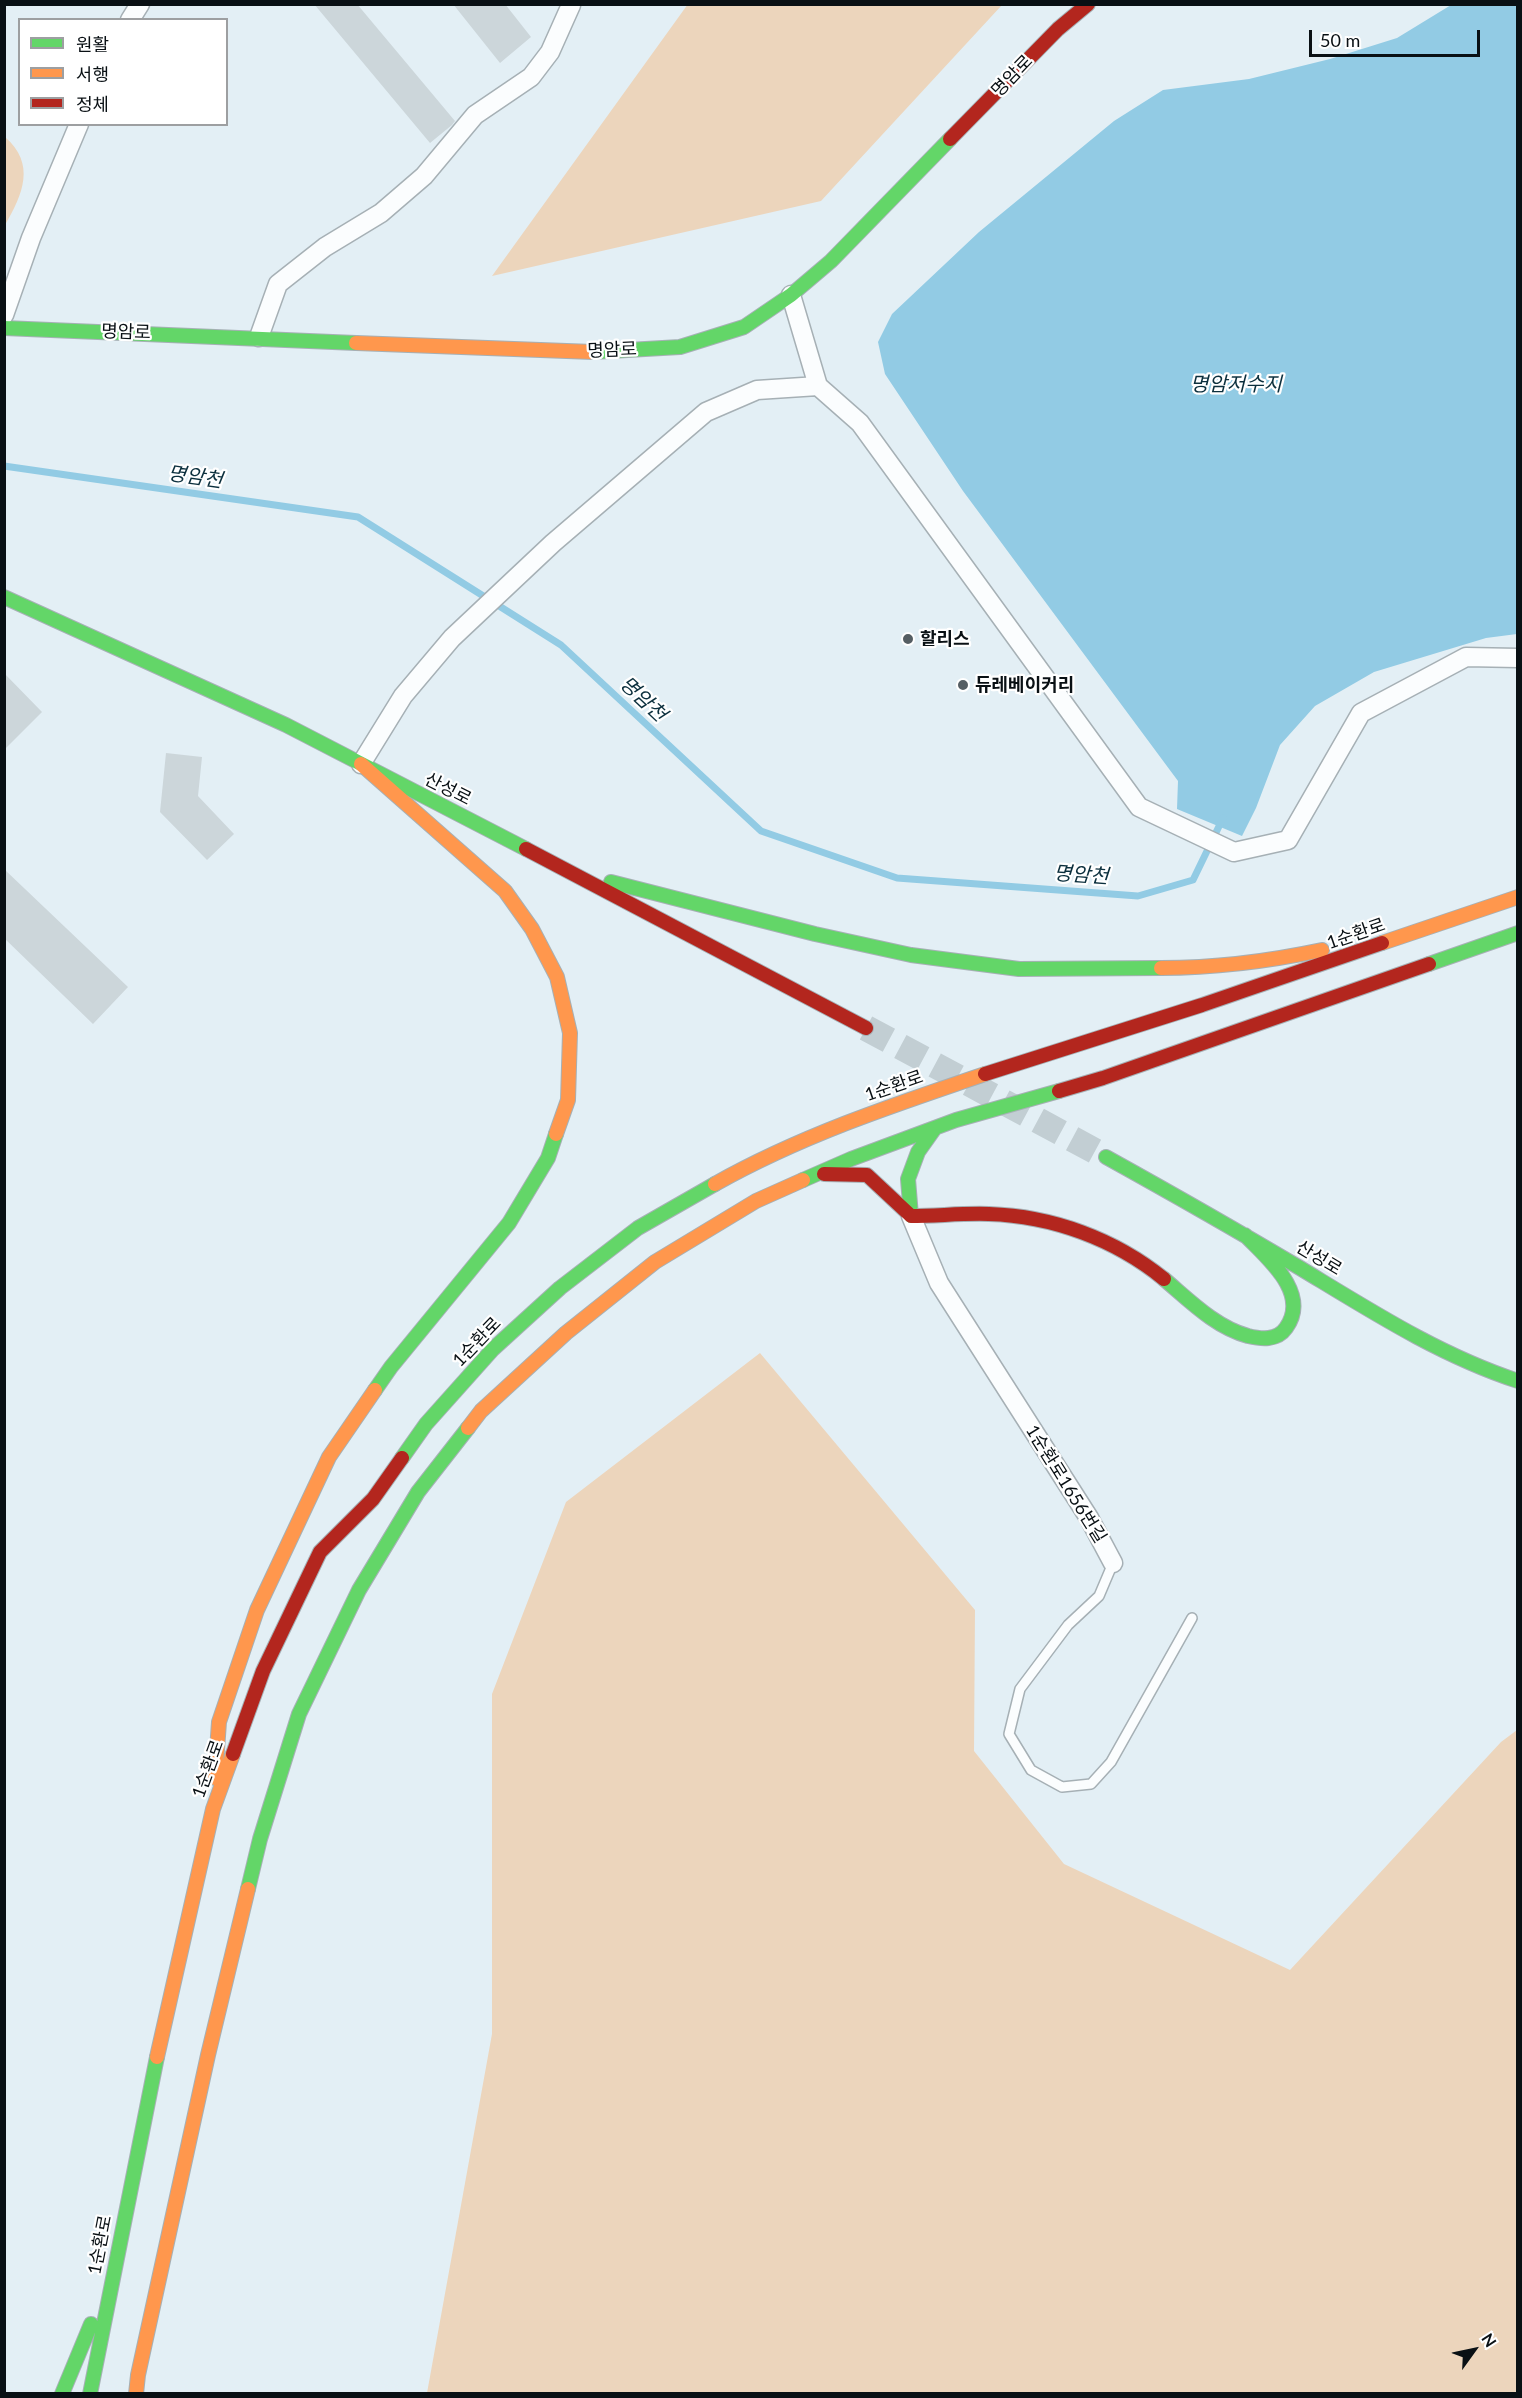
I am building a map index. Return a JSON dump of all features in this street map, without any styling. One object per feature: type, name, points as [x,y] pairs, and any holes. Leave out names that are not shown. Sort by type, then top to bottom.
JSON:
[{"type":"street","points":[[131,18],[140,4]]},
{"type":"street","name":"명암로","points":[[4,328],[583,352],[680,347],[744,327],[791,295],[831,261],[1058,29],[1088,4]]},
{"type":"street","points":[[259,337],[278,284],[325,247],[381,213],[424,176],[475,115],[531,77],[550,52],[572,5]]},
{"type":"street","points":[[4,315],[31,238],[78,126]]},
{"type":"street","points":[[791,295],[818,387],[860,423],[1139,807],[1234,852],[1288,840],[1361,713],[1466,657],[1518,658]]},
{"type":"street","points":[[213,1809],[219,1722],[257,1610],[329,1457],[391,1367],[509,1222],[548,1158],[568,1100],[570,1033],[557,977],[532,929],[505,891],[361,764],[403,696],[452,638],[554,543],[706,412],[757,390],[818,387]]},
{"type":"street","name":"산성로","points":[[4,597],[275,720],[571,872],[866,1028]]},
{"type":"street","points":[[571,872],[815,934],[911,955],[1019,969],[1184,968],[1266,960],[1290,957],[1445,923]]},
{"type":"street","name":"1순환로","points":[[90,2394],[146,2108],[213,1809],[263,1671],[320,1552],[373,1499],[426,1424],[493,1349],[560,1288],[638,1228],[718,1182],[803,1139],[890,1106],[1049,1052],[1202,1005],[1518,897]]},
{"type":"street","points":[[136,2394],[208,2055],[260,1839],[299,1714],[359,1590],[418,1492],[481,1411],[566,1333],[655,1262],[756,1201],[851,1159],[935,1128],[1103,1078],[1518,933]]},
{"type":"street","points":[[910,1216],[908,1179],[918,1152],[935,1128]]},
{"type":"street","name":"산성로","points":[[1106,1157],[1245,1235],[1413,1335],[1496,1375],[1518,1381]]},
{"type":"street","points":[[818,1174],[867,1175],[910,1216],[993,1214],[1041,1220],[1093,1236],[1141,1261],[1215,1321],[1241,1334],[1265,1340],[1283,1333],[1292,1320],[1295,1304],[1291,1287],[1245,1235]]},
{"type":"street","name":"1순환로1656번길","points":[[910,1216],[939,1283],[1089,1518],[1113,1563]]},
{"type":"street","points":[[62,2394],[112,2274]]},
{"type":"street","points":[[147,2336],[150,2394]]},
{"type":"lane","name":"1순환로1656번길","points":[[1113,1563],[1099,1596],[1068,1625],[1020,1689],[1009,1734],[1031,1770],[1062,1787],[1091,1784],[1111,1762],[1192,1618]]},
{"type":"shaded area","points":[[688,4],[1002,5],[821,201],[492,276]]},
{"type":"shaded area","points":[[5,137],[15,147],[21,158],[23,180],[17,202],[5,225]]},
{"type":"shaded area","points":[[760,1353],[975,1610],[974,1751],[1064,1864],[1290,1970],[1501,1742],[1517,1730],[1517,2393],[427,2393],[492,2034],[492,1694],[566,1502]]},
{"type":"water","name":"명암저수지","points":[[1451,5],[1517,5],[1517,634],[1486,638],[1374,672],[1315,706],[1280,745],[1256,808],[1242,836],[1177,809],[1178,781],[963,491],[885,374],[878,342],[892,314],[979,232],[1114,121],[1163,90],[1249,79],[1330,59],[1397,38]]},
{"type":"building","points":[[314,4],[357,4],[455,121],[452,125],[430,143]]},
{"type":"building","points":[[453,4],[505,4],[531,37],[500,63]]},
{"type":"building","points":[[4,673],[42,712],[4,750]]},
{"type":"building","points":[[166,753],[202,757],[198,796],[234,834],[207,860],[160,812]]},
{"type":"building","points":[[4,869],[128,987],[93,1024],[4,938]]},
{"type":"waterway","name":"명암천","points":[[4,466],[358,517],[561,645],[761,831],[897,878],[1138,896],[1193,880],[1223,818]]},
{"type":"tunnel","points":[[866,1028],[1106,1157]]},
{"type":"traffic: fast","points":[[593,352],[680,347],[744,327],[791,295],[831,261],[950,139]]},
{"type":"traffic: fast","points":[[4,328],[356,343]]},
{"type":"traffic: fast","points":[[4,597],[286,725],[526,849]]},
{"type":"traffic: fast","points":[[611,882],[815,934],[911,955],[1019,969],[1161,968]]},
{"type":"traffic: fast","points":[[1429,964],[1518,933]]},
{"type":"traffic: fast","points":[[803,1180],[851,1159],[956,1120],[1059,1091]]},
{"type":"traffic: fast","points":[[911,1216],[908,1179],[918,1152],[935,1128]]},
{"type":"traffic: fast","points":[[375,1390],[391,1367],[509,1223],[548,1158],[556,1134]]},
{"type":"traffic: fast","points":[[1106,1157],[1406,1331],[1461,1358],[1518,1381]]},
{"type":"traffic: fast","points":[[402,1458],[426,1424],[493,1349],[560,1288],[638,1228],[715,1184]]},
{"type":"traffic: fast","points":[[1164,1279],[1203,1312],[1236,1332],[1263,1338],[1278,1335],[1286,1328],[1292,1315],[1293,1302],[1290,1289],[1274,1265],[1245,1235]]},
{"type":"traffic: fast","points":[[248,1889],[260,1839],[299,1714],[359,1590],[418,1492],[468,1428]]},
{"type":"traffic: fast","points":[[90,2394],[157,2057]]},
{"type":"traffic: fast","points":[[62,2394],[91,2324]]},
{"type":"traffic: slow","points":[[356,343],[593,352]]},
{"type":"traffic: slow","points":[[361,764],[505,891],[532,929],[557,977],[570,1033],[568,1100],[556,1134]]},
{"type":"traffic: slow","points":[[1382,943],[1518,897]]},
{"type":"traffic: slow","points":[[1161,968],[1242,963],[1322,950]]},
{"type":"traffic: slow","points":[[715,1184],[814,1136],[985,1074]]},
{"type":"traffic: slow","points":[[468,1428],[481,1411],[566,1333],[655,1262],[756,1201],[803,1180]]},
{"type":"traffic: slow","points":[[215,1778],[219,1722],[257,1610],[329,1457],[375,1390]]},
{"type":"traffic: slow","points":[[157,2057],[213,1809],[233,1754]]},
{"type":"traffic: slow","points":[[136,2394],[138,2375],[208,2055],[248,1889]]},
{"type":"traffic: jam","points":[[950,139],[1058,29],[1088,4]]},
{"type":"traffic: jam","points":[[526,849],[866,1028]]},
{"type":"traffic: jam","points":[[985,1074],[1202,1005],[1382,943]]},
{"type":"traffic: jam","points":[[1059,1091],[1103,1078],[1429,964]]},
{"type":"traffic: jam","points":[[824,1174],[867,1175],[911,1216],[969,1214],[1013,1216],[1036,1219],[1082,1232],[1125,1252],[1164,1279]]},
{"type":"traffic: jam","points":[[233,1754],[263,1671],[320,1552],[373,1499],[402,1458]]},
{"type":"place","name":"할리스","points":[[908,639]]},
{"type":"place","name":"듀레베이커리","points":[[963,685]]}]
